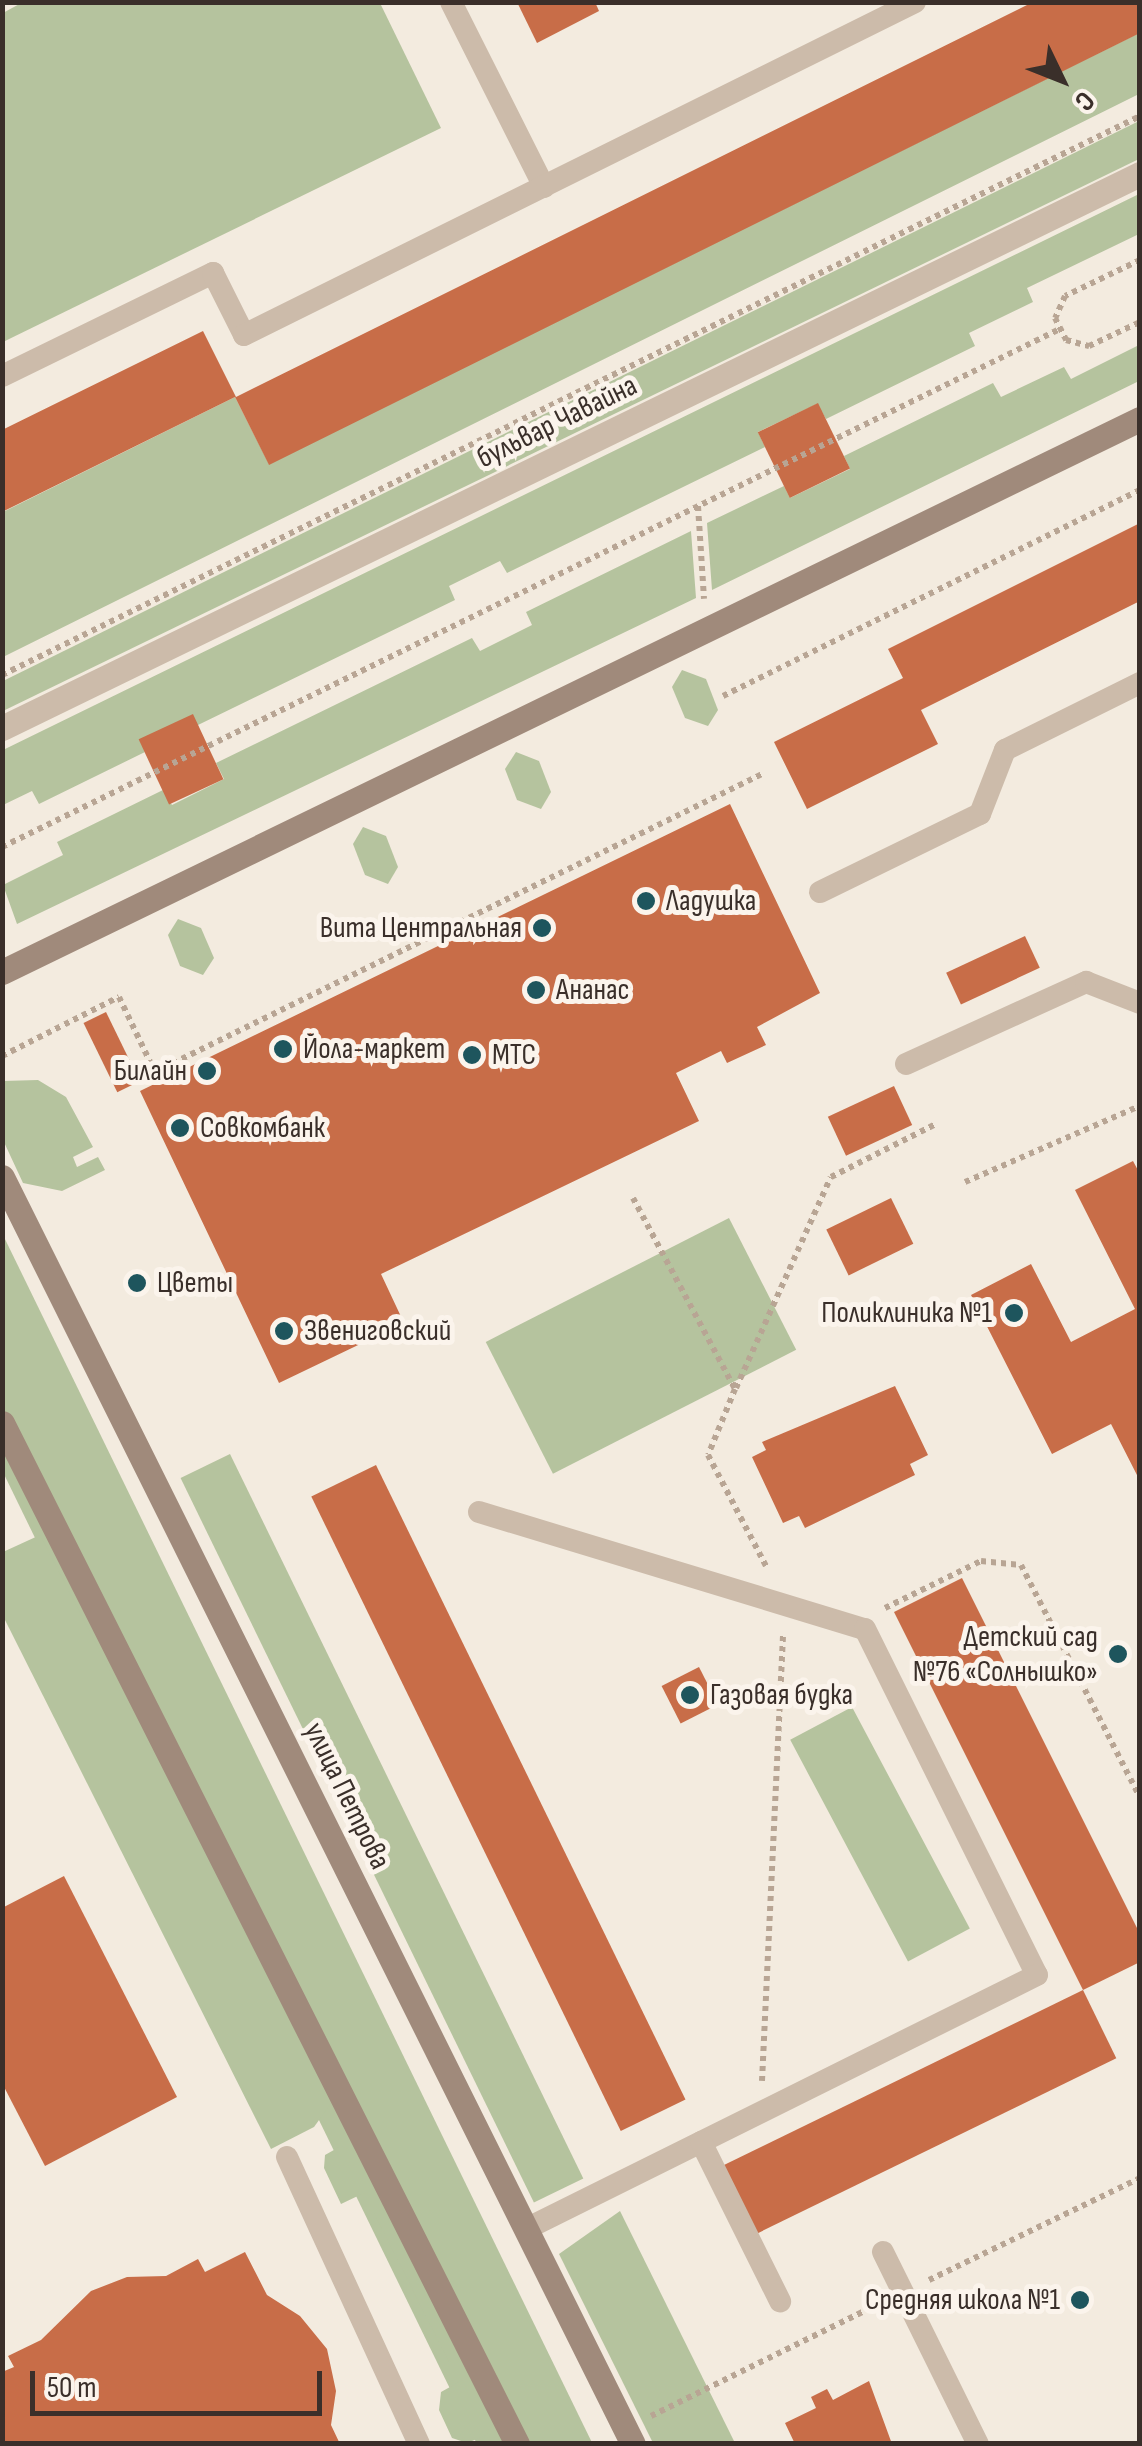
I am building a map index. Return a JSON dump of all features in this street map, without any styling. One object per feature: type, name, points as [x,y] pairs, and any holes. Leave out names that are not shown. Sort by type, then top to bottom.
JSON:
[{"type":"main road","points":[[2,972],[1140,419]]},
{"type":"main road","name":"улица Петрова","points":[[2,1177],[629,2436]]},
{"type":"main road","points":[[2,1423],[508,2440]]},
{"type":"street","name":"бульвар Чавайна","points":[[2,728],[1140,174]]},
{"type":"lane","points":[[451,2],[544,187]]},
{"type":"lane","points":[[2,376],[213,272],[244,335],[915,2]]},
{"type":"lane","points":[[820,892],[980,814],[1005,750],[1140,682]]},
{"type":"lane","points":[[906,1064],[1086,982],[1140,1004]]},
{"type":"lane","points":[[480,1512],[865,1629],[1038,1975],[526,2229]]},
{"type":"lane","points":[[701,2142],[780,2301]]},
{"type":"lane","points":[[287,2157],[419,2444]]},
{"type":"lane","points":[[884,2252],[978,2444]]},
{"type":"path","points":[[2,674],[1140,116]]},
{"type":"path","points":[[1058,330],[1064,296],[1140,260]]},
{"type":"path","points":[[1058,330],[1089,346],[1140,322]]},
{"type":"path","points":[[2,847],[1058,330]]},
{"type":"path","points":[[723,696],[1140,490]]},
{"type":"path","points":[[698,506],[706,630]]},
{"type":"path","points":[[2,1056],[119,997],[155,1072],[762,774]]},
{"type":"path","points":[[965,1182],[1140,1106]]},
{"type":"path","points":[[760,2112],[785,1604],[708,1454],[831,1177],[936,1124]]},
{"type":"path","points":[[633,1198],[736,1390]]},
{"type":"path","points":[[851,1624],[981,1561],[1021,1565],[1140,1798]]},
{"type":"path","points":[[629,2436],[720,2382]]},
{"type":"green space","points":[[23,2],[380,3],[441,128],[3,342],[3,13]]},
{"type":"green space","points":[[1139,33],[1139,94],[3,657],[3,512],[235,397],[269,464]]},
{"type":"green space","points":[[1139,121],[1139,159],[3,711],[3,681]]},
{"type":"green space","points":[[1139,194],[1139,234],[1027,288],[1033,302],[969,333],[975,346],[826,419],[817,404],[758,432],[765,447],[507,573],[500,561],[449,586],[455,600],[198,725],[140,740],[145,752],[39,804],[32,791],[3,805],[3,750]]},
{"type":"green space","points":[[1139,345],[1139,381],[712,590],[707,523],[784,486],[790,498],[850,469],[844,456],[993,383],[1001,397],[1064,367],[1071,379]]},
{"type":"green space","points":[[691,531],[696,598],[17,924],[3,885],[63,855],[57,842],[163,790],[172,805],[224,779],[216,763],[472,638],[480,651],[532,625],[526,612]]},
{"type":"green space","points":[[682,670],[706,679],[718,710],[708,726],[685,718],[672,687]]},
{"type":"green space","points":[[516,752],[539,761],[551,792],[541,809],[517,800],[505,769]]},
{"type":"green space","points":[[363,827],[386,836],[398,867],[388,884],[365,875],[353,844]]},
{"type":"green space","points":[[178,919],[201,928],[214,958],[203,975],[180,966],[168,935]]},
{"type":"green space","points":[[38,1080],[66,1097],[93,1147],[73,1157],[77,1167],[98,1157],[105,1170],[62,1191],[23,1183],[3,1140],[3,1081]]},
{"type":"green space","points":[[729,1218],[796,1350],[553,1474],[486,1342]]},
{"type":"green space","points":[[3,1235],[593,2444],[477,2444],[2,1470]]},
{"type":"green space","points":[[230,1454],[583,2178],[534,2203],[181,1478]]},
{"type":"green space","points":[[40,1535],[332,2102],[314,2127],[271,2149],[3,1616],[3,1552]]},
{"type":"green space","points":[[852,1707],[970,1929],[908,1961],[790,1740]]},
{"type":"green space","points":[[341,2146],[359,2154],[491,2422],[487,2435],[467,2443],[452,2438],[439,2410],[441,2392],[459,2382],[364,2193],[341,2204],[324,2168],[325,2155]]},
{"type":"green space","points":[[620,2211],[735,2443],[653,2443],[559,2254]]},
{"type":"building","points":[[517,2],[595,2],[599,11],[537,43]]},
{"type":"building","points":[[1033,2],[1140,2],[1140,33],[269,465],[235,397],[2,512],[2,430],[203,331],[236,397]]},
{"type":"building","points":[[818,403],[850,469],[790,498],[758,432]]},
{"type":"building","points":[[1140,523],[1140,601],[921,710],[938,744],[807,809],[774,742],[903,678],[888,649]]},
{"type":"building","points":[[193,714],[223,779],[169,805],[139,739]]},
{"type":"building","points":[[730,804],[820,993],[757,1027],[766,1045],[727,1063],[721,1051],[676,1073],[699,1121],[381,1274],[404,1323],[279,1383],[140,1091]]},
{"type":"building","points":[[1025,936],[1040,968],[961,1004],[946,973]]},
{"type":"building","points":[[106,1012],[140,1081],[117,1092],[84,1023]]},
{"type":"building","points":[[894,1086],[912,1125],[846,1156],[828,1117]]},
{"type":"building","points":[[1133,1161],[1140,1174],[1140,1481],[1111,1424],[1052,1454],[971,1295],[1031,1264],[1071,1342],[1135,1309],[1075,1190]]},
{"type":"building","points":[[891,1198],[913,1244],[849,1275],[826,1230]]},
{"type":"building","points":[[895,1386],[928,1455],[910,1464],[915,1475],[805,1528],[799,1516],[783,1523],[752,1457],[766,1450],[762,1442]]},
{"type":"building","points":[[376,1465],[685,2100],[621,2131],[311,1497]]},
{"type":"building","points":[[962,1578],[1140,1934],[1140,1962],[1083,1990],[894,1612]]},
{"type":"building","name":"Газовая будка","points":[[699,1667],[718,1704],[681,1723],[662,1686]]},
{"type":"building","points":[[64,1876],[177,2097],[45,2166],[2,2083],[2,1908]]},
{"type":"building","points":[[1083,1990],[1116,2058],[757,2234],[723,2165]]},
{"type":"building","points":[[245,2252],[267,2295],[300,2316],[327,2349],[336,2391],[331,2425],[340,2444],[2,2444],[2,2372],[14,2367],[8,2356],[41,2340],[91,2291],[127,2277],[166,2276],[198,2259],[205,2272]]},
{"type":"building","points":[[869,2381],[892,2444],[795,2444],[785,2423],[816,2408],[811,2397],[827,2389],[833,2400]]},
{"type":"place","name":"Ладушка","points":[[646,901]]},
{"type":"place","name":"Вита Центральная","points":[[542,928]]},
{"type":"place","name":"Ананас","points":[[536,990]]},
{"type":"place","name":"Йола-маркет","points":[[283,1049]]},
{"type":"place","name":"МТС","points":[[472,1055]]},
{"type":"place","name":"Билайн","points":[[207,1071]]},
{"type":"place","name":"Совкомбанк","points":[[180,1128]]},
{"type":"place","name":"Цветы","points":[[137,1283]]},
{"type":"place","name":"Поликлиника №1","points":[[1014,1313]]},
{"type":"place","name":"Звениговский","points":[[284,1331]]},
{"type":"place","name":"Детский сад №76 «Солнышко»","points":[[1118,1654]]},
{"type":"place","name":"Газовая будка","points":[[690,1695]]},
{"type":"place","name":"Средняя школа №1","points":[[1080,2300]]}]
